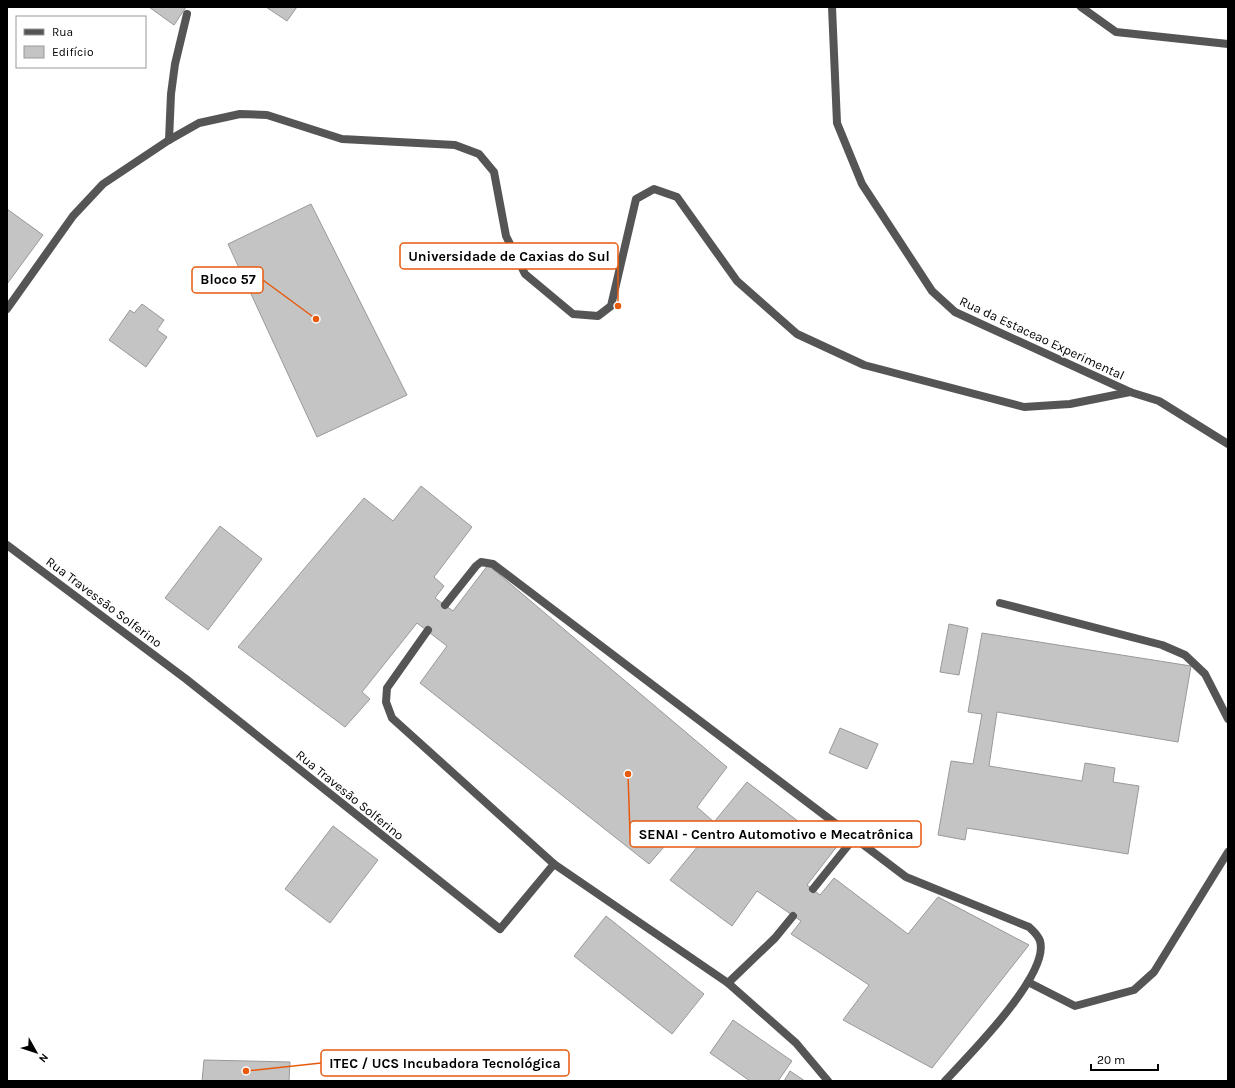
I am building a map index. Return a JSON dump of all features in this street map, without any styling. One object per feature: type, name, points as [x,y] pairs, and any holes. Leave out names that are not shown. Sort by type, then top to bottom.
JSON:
[{"type":"street","name":"Rua da Estaceao Experimental","points":[[832,7],[837,123],[862,184],[932,291],[954,312],[1130,392],[1159,401],[1228,444]]},
{"type":"street","points":[[1081,7],[1116,32],[1228,44]]},
{"type":"street","points":[[170,140],[171,94],[175,64],[187,14]]},
{"type":"street","points":[[7,309],[74,216],[103,184],[170,140],[199,123],[240,114],[267,116],[342,139],[455,145],[479,154],[494,172],[506,236],[525,274],[573,314],[598,316],[611,306],[636,199],[654,189],[677,197],[737,281],[797,334],[864,365],[1024,407],[1070,404],[1130,392]]},
{"type":"street","name":"Rua Travessão Solferino","points":[[7,545],[186,679]]},
{"type":"street","points":[[445,605],[476,566],[481,562],[493,564],[906,877],[1028,927],[1035,933],[1040,942],[1039,957],[1028,982],[1014,1004],[945,1081]]},
{"type":"street","points":[[1000,603],[1162,644],[1185,655],[1205,674],[1228,719]]},
{"type":"street","points":[[428,630],[387,688],[386,702],[392,718],[554,864],[728,983],[796,1043],[828,1081]]},
{"type":"street","name":"Rua Travesão Solferino","points":[[186,679],[500,929],[554,864]]},
{"type":"street","points":[[814,889],[854,838]]},
{"type":"street","points":[[1028,982],[1075,1006],[1134,990],[1154,972],[1228,852]]},
{"type":"street","points":[[728,983],[776,938],[793,916]]},
{"type":"building","points":[[149,7],[186,7],[174,25]]},
{"type":"building","points":[[266,7],[297,7],[287,21]]},
{"type":"building","points":[[311,204],[407,395],[317,437],[228,244]]},
{"type":"building","points":[[7,209],[43,235],[7,284]]},
{"type":"building","points":[[142,304],[164,320],[157,330],[167,337],[146,367],[109,340],[130,310],[134,313]]},
{"type":"building","points":[[421,486],[472,527],[434,577],[444,586],[435,598],[453,611],[488,565],[727,767],[697,807],[714,822],[747,782],[820,838],[832,825],[845,836],[807,885],[820,895],[834,878],[908,934],[938,897],[1029,945],[932,1068],[843,1020],[869,985],[791,934],[801,921],[757,891],[732,926],[670,880],[698,846],[679,830],[649,864],[420,683],[447,646],[417,623],[362,692],[370,699],[345,727],[238,647],[364,498],[393,521]]},
{"type":"building","points":[[220,526],[262,559],[208,630],[165,598]]},
{"type":"building","points":[[949,624],[968,628],[959,675],[940,672]]},
{"type":"building","points":[[982,633],[1191,666],[1178,742],[997,712],[989,766],[1082,781],[1085,763],[1115,768],[1113,782],[1139,786],[1128,854],[967,828],[965,840],[938,835],[951,761],[973,764],[982,714],[968,712]]},
{"type":"building","points":[[840,728],[878,744],[867,769],[829,753]]},
{"type":"building","points":[[333,826],[378,860],[330,923],[285,889]]},
{"type":"building","points":[[606,916],[704,994],[672,1034],[574,956]]},
{"type":"building","points":[[733,1020],[792,1061],[778,1081],[750,1081],[710,1053]]},
{"type":"building","points":[[204,1060],[290,1062],[289,1081],[202,1081]]},
{"type":"building","points":[[790,1071],[805,1081],[784,1081]]},
{"type":"place","name":"Universidade de Caxias do Sul","points":[[618,306]]},
{"type":"place","name":"Bloco 57","points":[[316,319]]},
{"type":"place","name":"SENAI - Centro Automotivo e Mecatrônica","points":[[628,774]]},
{"type":"place","name":"ITEC / UCS Incubadora Tecnológica","points":[[246,1071]]}]
